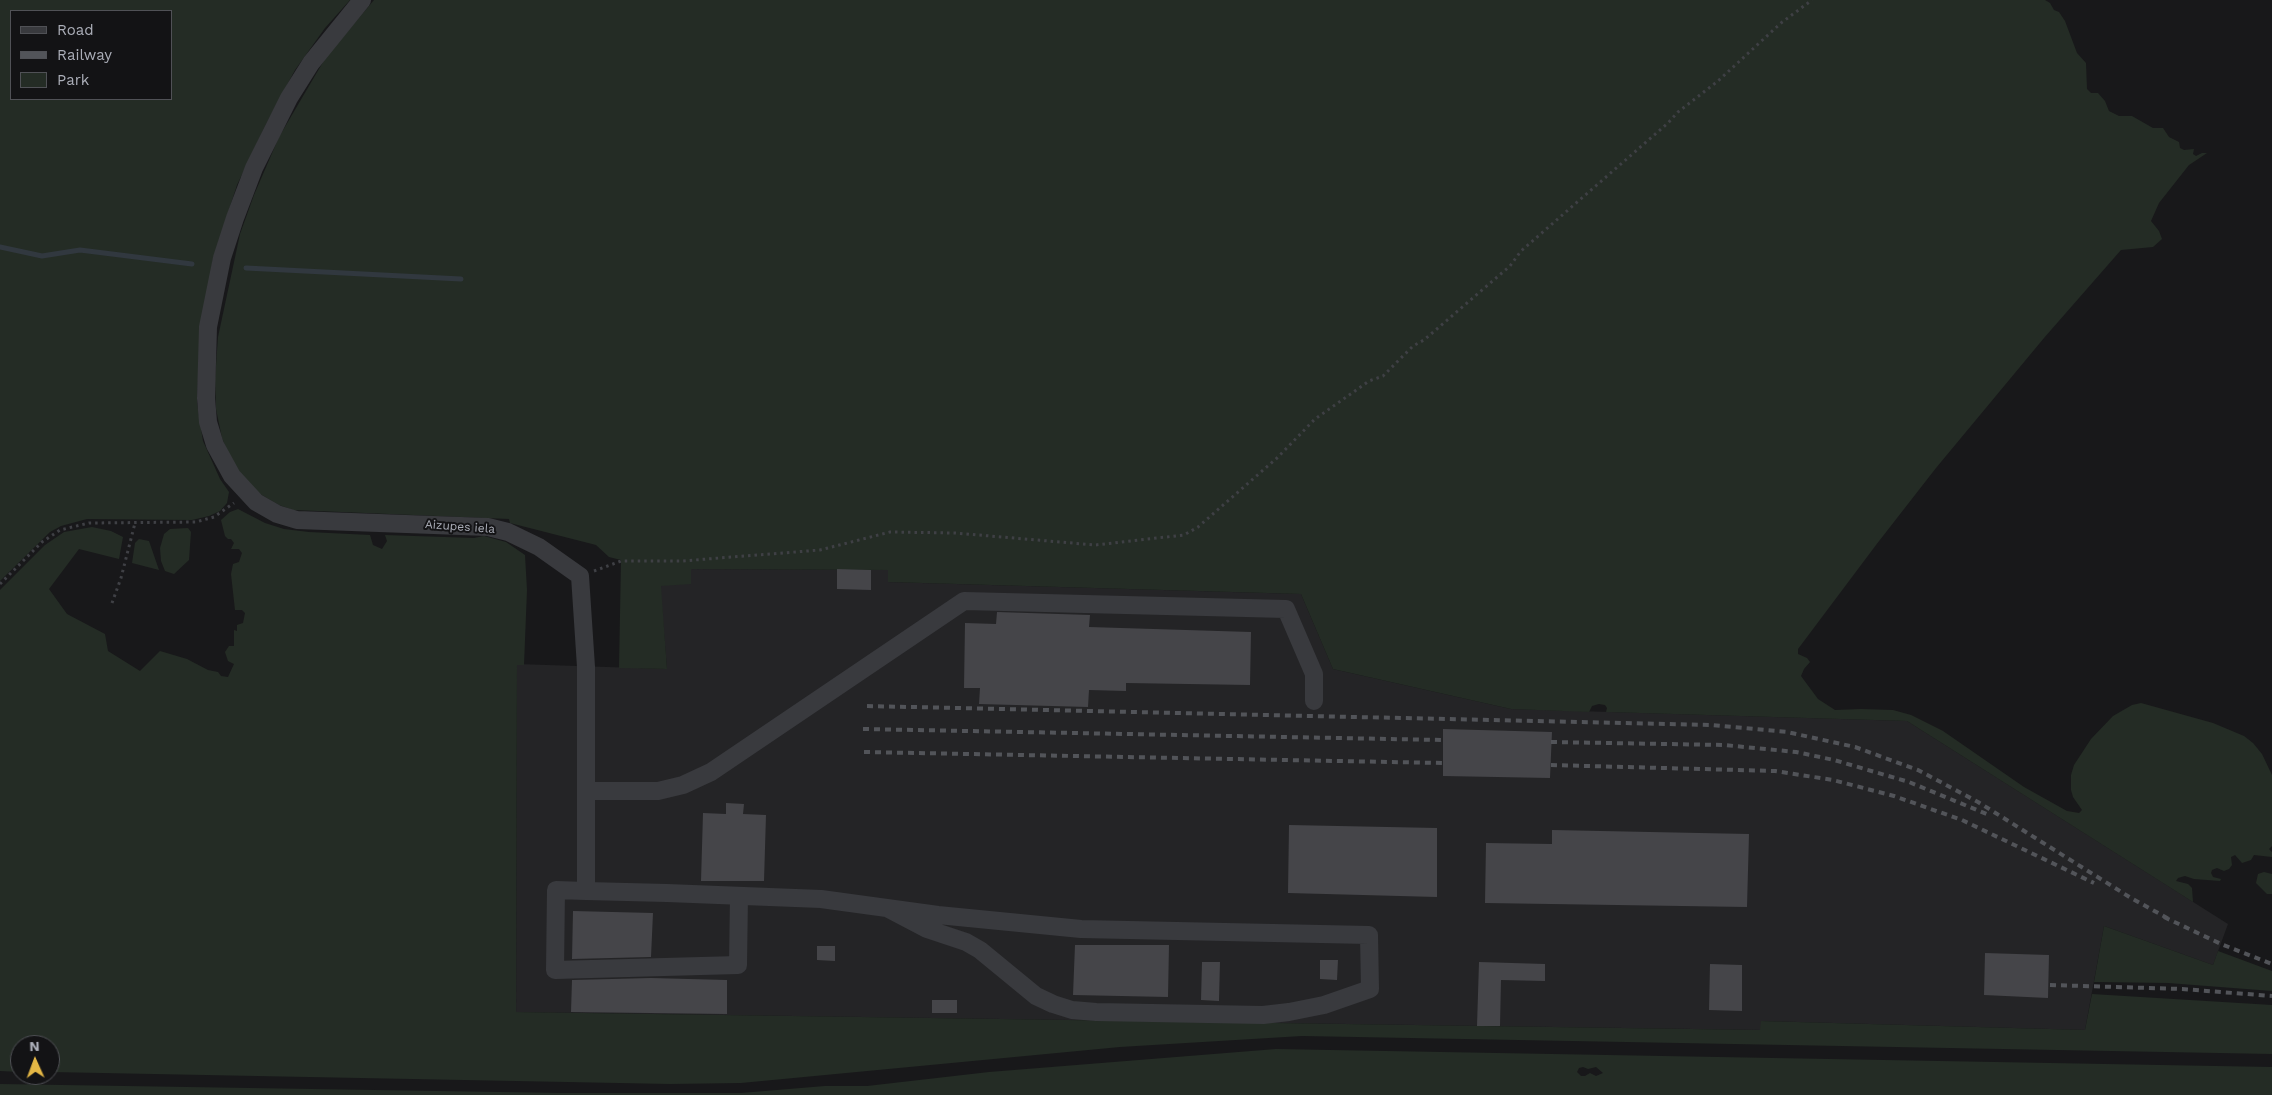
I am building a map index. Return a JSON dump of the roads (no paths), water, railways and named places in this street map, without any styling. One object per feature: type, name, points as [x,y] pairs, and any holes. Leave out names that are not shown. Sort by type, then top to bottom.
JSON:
[{"type":"street","name":"Aizupes iela","points":[[362,0],[311,63],[271,132],[235,218],[213,296],[206,360],[208,422],[215,445],[225,466],[244,491],[267,509],[297,520],[488,527],[500,530],[539,547],[580,576],[586,667],[586,791]]},
{"type":"street","points":[[586,891],[586,791],[658,791],[682,786],[711,772],[964,601],[1286,609],[1314,674],[1314,701]]},
{"type":"street","points":[[739,896],[738,965],[555,970],[556,890],[739,896],[821,899],[1022,925],[1081,929],[1369,935],[1370,989],[1324,1005],[1263,1015],[1072,1010],[1036,996],[980,950],[966,942],[927,929],[887,908]]},
{"type":"waterway","points":[[0,247],[42,256],[80,250],[192,264]]},
{"type":"waterway","points":[[246,268],[461,279]]},
{"type":"railway","points":[[867,706],[1712,725],[1787,732],[1855,747],[1918,770],[1978,802],[2131,898],[2169,919]]},
{"type":"railway","points":[[863,729],[1443,740]]},
{"type":"railway","points":[[1551,742],[1724,745],[1796,752],[1834,760],[1909,782],[1989,815]]},
{"type":"railway","points":[[864,752],[1443,763]]},
{"type":"railway","points":[[1551,765],[1775,771],[1833,780],[1894,796],[1962,820],[2094,883]]},
{"type":"railway","points":[[2164,917],[2221,944],[2272,964]]},
{"type":"railway","points":[[2050,985],[2182,989],[2272,996]]}]
